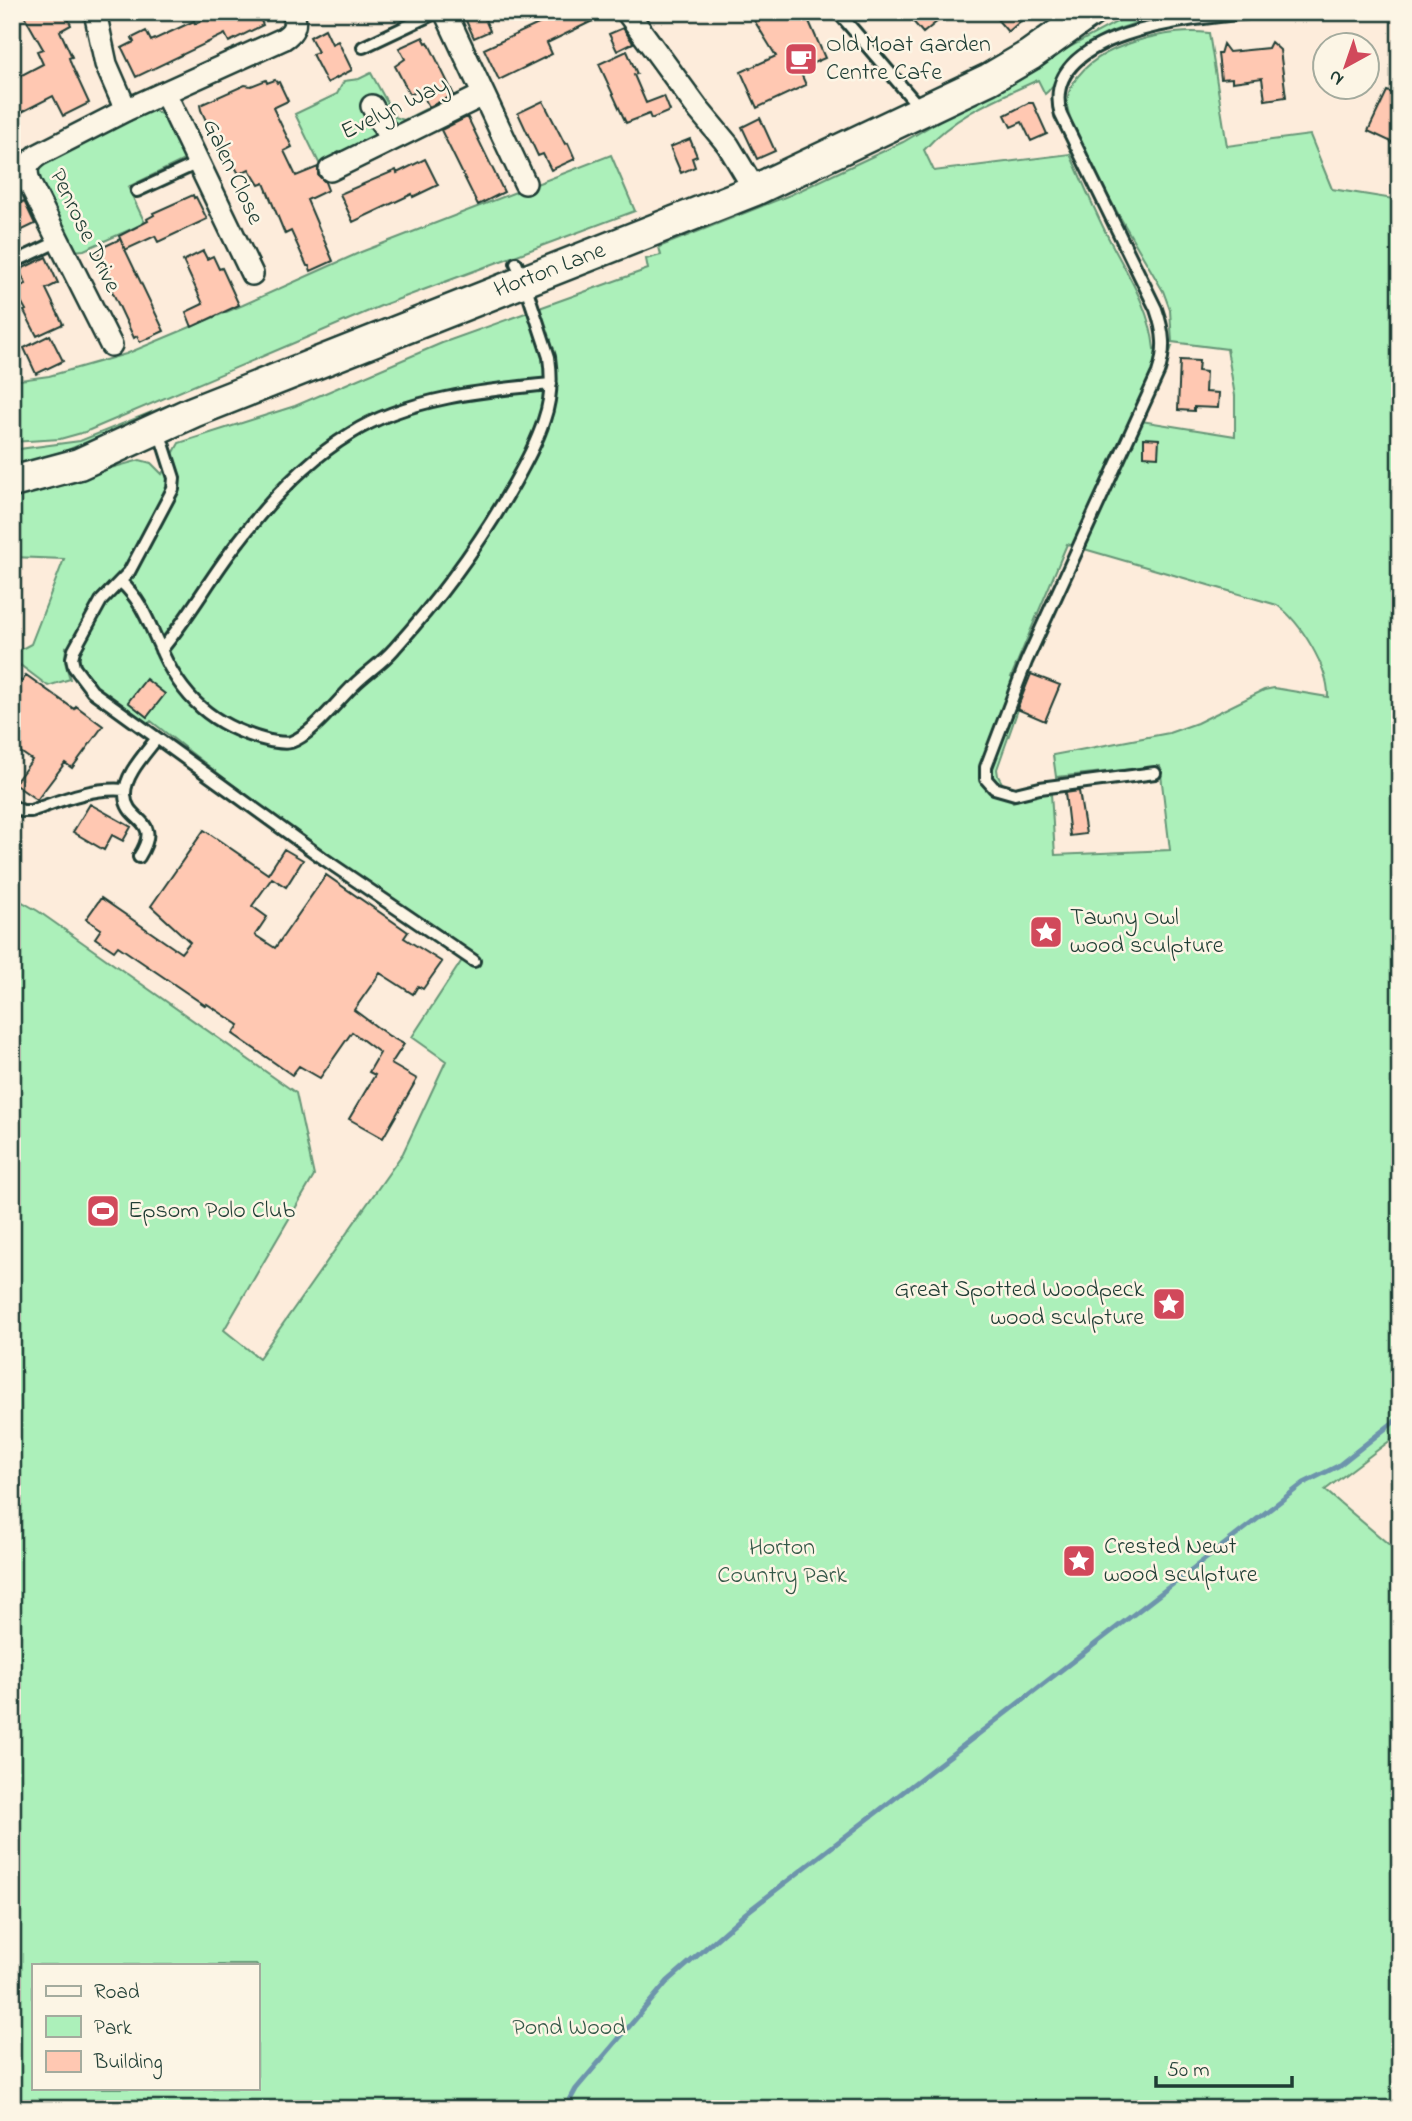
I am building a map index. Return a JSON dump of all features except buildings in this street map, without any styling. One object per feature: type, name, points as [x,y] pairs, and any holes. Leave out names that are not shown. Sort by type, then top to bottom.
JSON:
[{"type":"street","points":[[95,12],[108,71],[126,110],[285,38],[295,27],[293,12]]},
{"type":"street","name":"Evelyn Way","points":[[445,12],[525,183]]},
{"type":"street","points":[[627,12],[698,109],[728,145],[755,190]]},
{"type":"street","name":"Horton Lane","points":[[12,482],[79,464],[193,412],[520,272],[755,190],[989,79],[1082,19],[1105,12]]},
{"type":"street","name":"Galen Close","points":[[165,93],[251,274]]},
{"type":"street","name":"Evelyn Way","points":[[330,170],[484,95]]},
{"type":"street","points":[[372,106],[391,140]]},
{"type":"street","name":"Penrose Drive","points":[[111,345],[30,184],[27,166],[38,155],[126,110]]},
{"type":"lane","points":[[363,47],[437,12]]},
{"type":"lane","points":[[838,12],[922,110]]},
{"type":"lane","points":[[1155,773],[1040,788],[1015,794],[994,788],[986,779],[986,767],[1026,662],[1158,373],[1164,352],[1163,333],[1156,309],[1061,115],[1058,95],[1072,66],[1090,50],[1113,39],[1159,26],[1260,12]]},
{"type":"lane","points":[[137,191],[198,163]]},
{"type":"lane","points":[[12,263],[59,241]]},
{"type":"lane","points":[[121,582],[141,604],[160,650],[181,688],[204,710],[241,730],[272,741],[287,742],[298,738],[392,652],[456,575],[494,520],[527,460],[545,417],[551,384],[550,357],[520,272]]},
{"type":"lane","points":[[160,650],[239,541],[273,500],[306,467],[350,433],[390,414],[427,404],[499,389],[551,384]]},
{"type":"lane","points":[[158,428],[175,484],[135,561],[121,582],[97,606],[74,650],[73,664],[77,674],[92,691],[324,859],[474,961]]},
{"type":"lane","points":[[139,857],[149,835],[126,801],[125,790],[136,767],[157,738]]},
{"type":"lane","points":[[12,806],[22,811],[31,811],[82,793],[102,789],[125,790]]},
{"type":"green space","name":"Horton Country Park","points":[[1135,12],[1181,12],[1107,33],[1081,49],[1066,63],[1045,94],[1038,80],[1007,94],[963,117],[924,150],[934,171],[1070,154],[1101,223],[1142,303],[1152,333],[1154,349],[1172,346],[1141,421],[1235,436],[1235,396],[1227,349],[1172,342],[1170,310],[1163,291],[1107,195],[1070,117],[1067,102],[1072,84],[1091,63],[1115,49],[1173,33],[1209,33],[1227,146],[1310,135],[1332,189],[1400,200],[1400,1433],[1325,1490],[1400,1554],[1400,2109],[12,2109],[12,896],[38,911],[296,1093],[314,1176],[224,1330],[259,1358],[403,1153],[446,1061],[412,1037],[468,951],[307,839],[151,721],[145,727],[113,705],[85,676],[80,665],[80,652],[66,647],[65,662],[70,679],[48,686],[20,665],[12,675],[12,654],[31,644],[64,559],[12,557],[12,495],[140,460],[151,463],[162,474],[179,443],[295,406],[442,343],[648,269],[646,259],[661,255],[659,247],[790,195],[903,142],[1012,78]],"holes":[[[1067,544],[1277,605],[1295,622],[1312,646],[1324,673],[1328,697],[1274,688],[1264,690],[1197,723],[1169,733],[1053,755],[1056,777],[1160,766],[1170,850],[1055,855],[1051,793],[1033,795],[1013,802],[998,776],[997,769],[1028,681],[1011,677]]]},
{"type":"green space","points":[[371,73],[395,117],[404,120],[428,108],[430,113],[404,124],[389,118],[366,144],[320,165],[295,114],[337,94],[344,81],[359,79]]},
{"type":"green space","points":[[153,110],[167,117],[184,160],[128,187],[145,223],[84,250],[74,251],[39,181],[41,166],[44,161]]},
{"type":"green space","points":[[611,155],[635,211],[383,305],[85,432],[60,439],[12,442],[12,381],[49,376],[126,354],[361,252]]},
{"type":"green space","points":[[186,398],[187,401],[65,451],[12,466],[12,450],[80,441]]},
{"type":"waterway","points":[[565,2109],[576,2089],[667,1982],[746,1913],[1304,1483],[1338,1466],[1400,1417]]},
{"type":"place","name":"Old Moat Garden Centre Cafe","points":[[801,59]]},
{"type":"place","name":"Tawny Owl wood sculpture","points":[[1046,932]]},
{"type":"place","name":"Epsom Polo Club","points":[[103,1211]]},
{"type":"place","name":"Great Spotted Woodpeck wood sculpture","points":[[1169,1304]]},
{"type":"place","name":"Crested Newt wood sculpture","points":[[1079,1561]]},
{"type":"park label","name":"Pond Wood","points":[[569,2028]]}]
